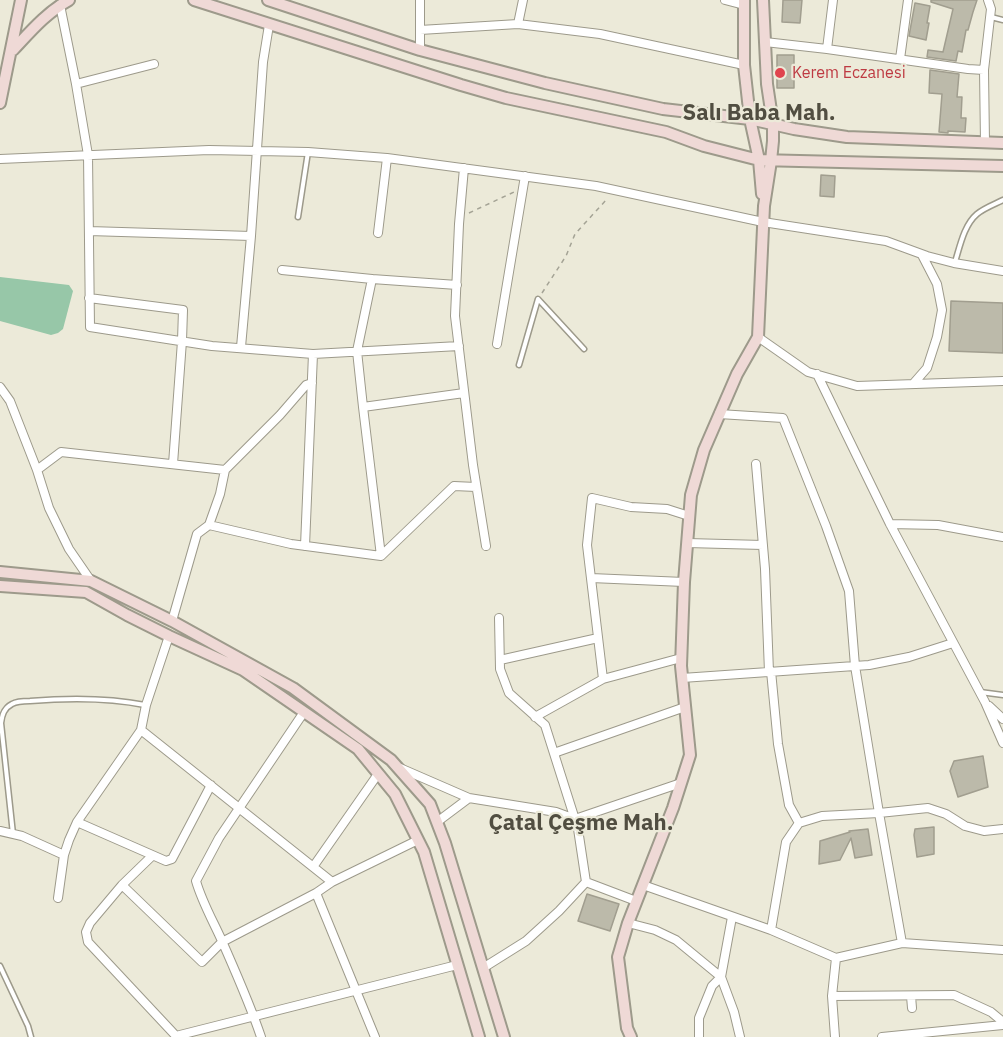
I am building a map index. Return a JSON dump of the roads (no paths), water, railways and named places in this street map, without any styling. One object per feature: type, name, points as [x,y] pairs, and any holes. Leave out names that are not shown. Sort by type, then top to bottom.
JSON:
[{"type":"street","points":[[0,103],[21,0]]},
{"type":"street","points":[[194,0],[506,98],[666,132],[704,146],[759,160],[1003,168]]},
{"type":"street","points":[[268,0],[420,50],[545,83],[663,109],[750,119],[846,137],[1003,143]]},
{"type":"street","points":[[420,0],[420,50]]},
{"type":"street","points":[[518,24],[523,0]]},
{"type":"street","points":[[725,0],[744,2],[744,65],[764,206]]},
{"type":"street","points":[[632,1037],[627,1028],[618,957],[628,922],[673,808],[690,755],[681,658],[690,495],[704,450],[719,414],[737,374],[758,337],[764,206],[771,161],[773,124],[767,84],[763,0]]},
{"type":"street","points":[[827,49],[833,0]]},
{"type":"street","points":[[900,59],[908,0]]},
{"type":"street","points":[[985,143],[984,70],[991,17],[988,0]]},
{"type":"street","points":[[11,53],[32,29],[64,3]]},
{"type":"street","points":[[64,3],[88,155],[90,327],[212,346],[313,354],[459,346]]},
{"type":"street","points":[[420,30],[518,24],[600,34],[744,65]]},
{"type":"street","points":[[241,347],[263,62],[269,25]]},
{"type":"street","points":[[765,42],[984,70]]},
{"type":"street","points":[[76,84],[154,64]]},
{"type":"street","points":[[0,159],[209,150],[308,152],[387,158],[596,186],[763,222],[886,241],[922,255],[1003,271]]},
{"type":"street","points":[[378,233],[387,158]]},
{"type":"street","points":[[464,168],[456,316],[476,487],[486,546]]},
{"type":"street","points":[[497,344],[525,176]]},
{"type":"street","points":[[89,231],[251,236]]},
{"type":"street","points":[[913,384],[927,368],[937,338],[942,310],[937,284],[922,255]]},
{"type":"street","points":[[282,270],[457,285]]},
{"type":"street","points":[[372,279],[357,351],[381,556]]},
{"type":"street","points":[[89,298],[183,310],[173,464]]},
{"type":"street","points":[[758,337],[808,372],[857,386],[1003,381]]},
{"type":"street","points":[[305,546],[313,354]]},
{"type":"street","points":[[817,374],[890,524],[980,692],[1003,743]]},
{"type":"street","points":[[172,621],[197,534],[209,525],[220,494],[225,470],[280,415],[306,385],[312,383]]},
{"type":"street","points":[[0,387],[10,401],[49,508],[69,549],[91,581]]},
{"type":"street","points":[[363,406],[464,393]]},
{"type":"street","points":[[719,414],[783,418],[849,591],[855,666],[902,943]]},
{"type":"street","points":[[37,470],[61,452],[225,470]]},
{"type":"street","points":[[756,464],[770,671],[778,744],[789,805],[799,823]]},
{"type":"street","points":[[381,556],[454,486],[476,487]]},
{"type":"street","points":[[603,679],[587,545],[592,498],[631,507],[667,509],[689,516]]},
{"type":"street","points":[[890,524],[939,525],[1003,537]]},
{"type":"street","points":[[209,525],[291,544],[381,556]]},
{"type":"street","points":[[687,543],[763,545]]},
{"type":"street","points":[[0,572],[91,581],[172,621],[293,688],[391,760],[430,804],[446,843],[504,1037]]},
{"type":"street","points":[[591,578],[684,582]]},
{"type":"street","points":[[0,586],[86,592],[169,636],[243,670],[358,750],[395,794],[424,852],[479,1037]]},
{"type":"street","points":[[499,618],[500,669],[509,693],[545,725],[578,829],[586,882]]},
{"type":"street","points":[[58,898],[64,855],[69,840],[77,822],[141,730],[146,705],[169,636]]},
{"type":"street","points":[[500,660],[598,638]]},
{"type":"street","points":[[682,678],[890,662],[953,642]]},
{"type":"street","points":[[535,717],[603,679],[681,658]]},
{"type":"street","points":[[985,702],[1003,719]]},
{"type":"street","points":[[554,753],[685,707]]},
{"type":"street","points":[[261,1037],[196,881],[219,838],[304,712]]},
{"type":"street","points":[[141,730],[332,882]]},
{"type":"street","points":[[399,768],[469,798],[556,812],[575,819],[681,783]]},
{"type":"street","points":[[313,867],[378,774]]},
{"type":"street","points":[[77,822],[166,861],[172,859],[211,785]]},
{"type":"street","points":[[437,822],[469,798]]},
{"type":"street","points":[[771,930],[786,842],[799,823],[822,816],[928,808],[946,814],[965,826],[984,831],[1003,829]]},
{"type":"street","points":[[0,831],[64,855]]},
{"type":"street","points":[[122,885],[202,962],[222,942],[316,893],[332,882],[418,840]]},
{"type":"street","points":[[152,856],[122,885],[90,923],[86,932],[88,942],[173,1035],[457,964]]},
{"type":"street","points":[[586,882],[636,901]]},
{"type":"street","points":[[483,968],[526,941],[586,882]]},
{"type":"street","points":[[643,885],[771,930],[836,958],[902,943],[1003,950]]},
{"type":"street","points":[[316,893],[375,1037]]},
{"type":"street","points":[[699,1037],[699,1018],[712,986],[721,977],[732,917]]},
{"type":"street","points":[[628,922],[676,940],[721,977],[734,1012],[740,1037]]},
{"type":"street","points":[[835,1037],[832,996],[836,958]]},
{"type":"street","points":[[832,996],[954,995],[991,1012],[1003,1024]]},
{"type":"street","points":[[911,996],[912,1008]]},
{"type":"street","points":[[882,1037],[1003,1024]]},
{"type":"lane","points":[[991,17],[1003,20]]},
{"type":"lane","points":[[298,217],[308,152]]},
{"type":"lane","points":[[954,263],[971,220],[979,212],[1003,200]]},
{"type":"lane","points":[[519,365],[538,299],[584,349]]},
{"type":"lane","points":[[980,692],[1003,695]]},
{"type":"lane","points":[[13,834],[1,723],[2,712],[15,702],[42,700],[105,700],[146,705]]},
{"type":"lane","points":[[0,966],[31,1037]]},
{"type":"place","name":"Kerem Eczanesi","points":[[780,73]]},
{"type":"district","name":"Salı Baba Mah.","points":[[759,114]]},
{"type":"district","name":"Çatal Çeşme Mah.","points":[[581,824]]}]
